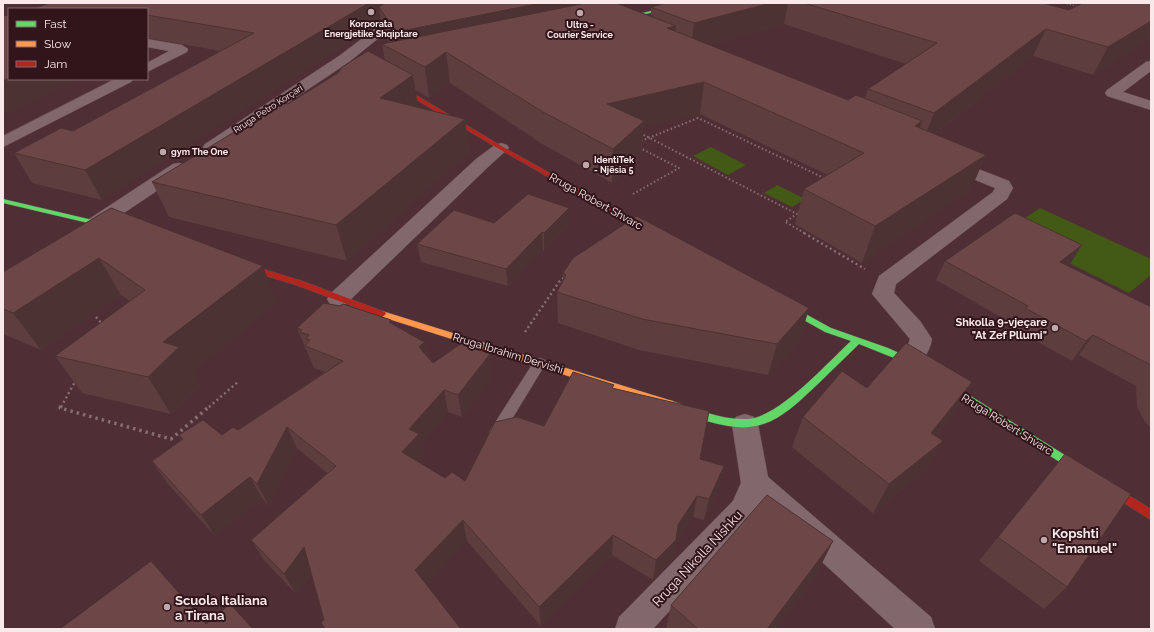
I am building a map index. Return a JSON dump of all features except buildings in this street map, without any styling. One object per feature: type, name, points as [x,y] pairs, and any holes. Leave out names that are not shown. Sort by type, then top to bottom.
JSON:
[{"type":"street","name":"Rruga Petro Korçari","points":[[96,223],[334,66],[416,3]]},
{"type":"street","points":[[609,22],[691,3]]},
{"type":"street","points":[[609,22],[636,33]]},
{"type":"street","points":[[148,43],[182,49],[148,67]]},
{"type":"street","points":[[1151,65],[1112,93],[1151,106]]},
{"type":"street","points":[[334,66],[355,69]]},
{"type":"street","name":"Rruga Robert Shvarc","points":[[383,78],[501,148],[663,238]]},
{"type":"street","points":[[3,142],[124,80]]},
{"type":"street","points":[[338,299],[482,163],[501,148]]},
{"type":"street","points":[[907,360],[919,348],[921,339],[911,323],[897,312],[883,294],[886,281],[1001,195],[1004,188],[1003,185],[939,158]]},
{"type":"street","points":[[3,201],[126,230]]},
{"type":"street","name":"Rruga Ibrahim Dervishi","points":[[228,261],[299,283],[338,299],[511,354],[728,422],[745,424]]},
{"type":"street","name":"Rruga Robert Shvarc","points":[[773,299],[828,330],[858,340],[907,360],[1151,515]]},
{"type":"street","points":[[858,340],[841,354],[792,403],[778,414],[763,421],[745,424],[755,483],[919,629]]},
{"type":"street","name":"Rruga Nikolla Nishku","points":[[631,629],[743,510],[755,483]]},
{"type":"lane","points":[[487,446],[540,363]]},
{"type":"path","points":[[1064,3],[1083,8]]},
{"type":"path","points":[[638,142],[698,118],[833,182]]},
{"type":"path","points":[[712,125],[718,122]]},
{"type":"path","points":[[634,130],[797,214],[793,216]]},
{"type":"path","points":[[608,207],[679,168],[634,145]]},
{"type":"path","points":[[799,212],[785,222],[886,281]]},
{"type":"path","points":[[511,354],[559,282],[570,272]]},
{"type":"path","points":[[96,317],[107,329]]},
{"type":"path","points":[[79,375],[60,408],[171,439],[240,381]]},
{"type":"green space","points":[[711,147],[746,165],[728,175],[693,156]]},
{"type":"green space","points":[[777,185],[805,199],[792,207],[764,193]]},
{"type":"green space","points":[[1040,208],[1151,259],[1151,275],[1129,293],[1005,231]]},
{"type":"traffic: fast","points":[[615,20],[691,3]]},
{"type":"traffic: fast","points":[[3,201],[118,228]]},
{"type":"traffic: fast","points":[[780,303],[828,330],[885,350],[907,360],[1104,485]]},
{"type":"traffic: fast","points":[[669,404],[713,419],[748,424],[759,422],[788,406],[858,340]]},
{"type":"traffic: slow","points":[[382,314],[669,404]]},
{"type":"traffic: jam","points":[[392,83],[501,148],[657,235]]},
{"type":"traffic: jam","points":[[237,264],[299,283],[382,314]]},
{"type":"traffic: jam","points":[[1104,485],[1151,515]]},
{"type":"place","name":"Korporata Energjetike Shqiptare","points":[[371,12]]},
{"type":"place","name":"Ultra - Courier Service","points":[[580,13]]},
{"type":"place","name":"gym The One","points":[[163,152]]},
{"type":"place","name":"IdentiTek - Njësia 5","points":[[586,165]]},
{"type":"place","name":"Shkolla 9-vjeçare \"At Zef Pllumi\"","points":[[1055,328]]},
{"type":"place","name":"Kopshti \"Emanuel\"","points":[[1044,540]]},
{"type":"place","name":"Scuola Italiana a Tirana","points":[[167,607]]}]
